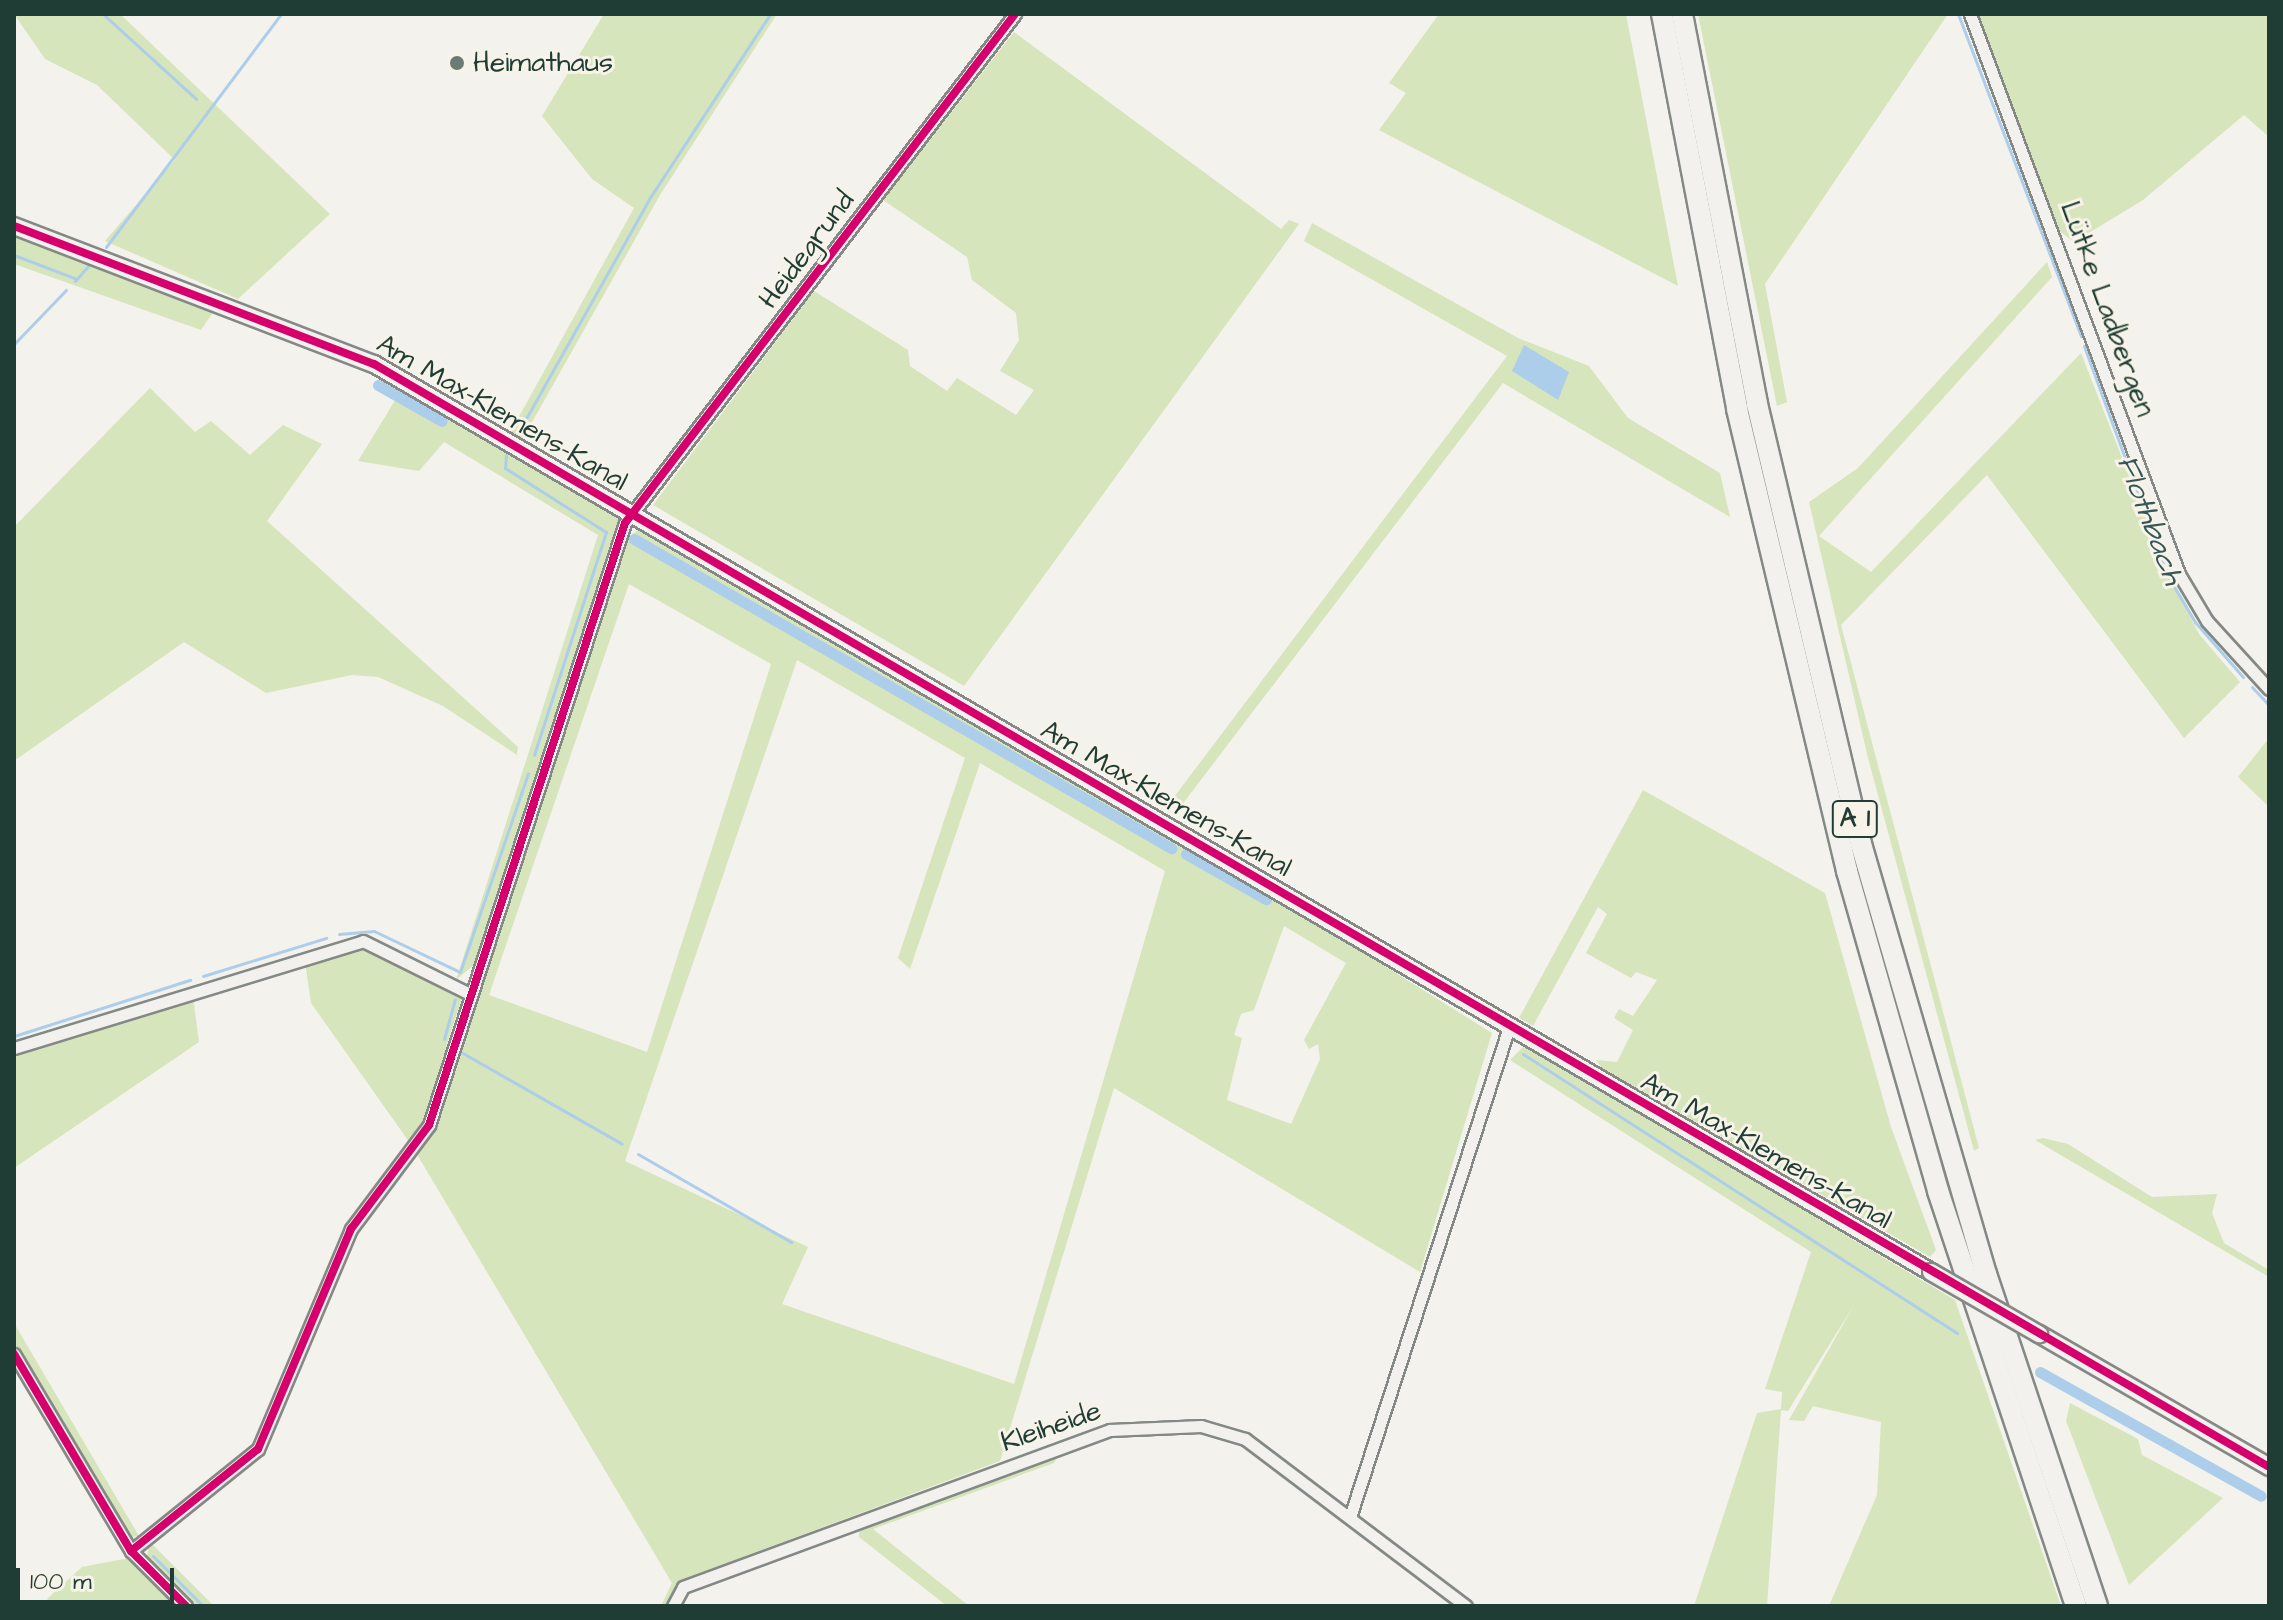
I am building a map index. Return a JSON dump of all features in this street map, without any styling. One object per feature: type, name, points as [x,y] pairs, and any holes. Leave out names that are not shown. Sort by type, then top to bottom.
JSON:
[{"type":"highway","name":"A 1","points":[[1662,14],[1737,409],[1847,871],[1943,1205],[2076,1606]]},
{"type":"highway","name":"A 1","points":[[1682,14],[1757,404],[1861,844],[1981,1259],[2097,1606]]},
{"type":"main road","name":"Am Max-Klemens-Kanal","points":[[14,226],[349,352],[632,513],[1509,1027],[2269,1467]]},
{"type":"street","name":"Heidegrund","points":[[131,1551],[264,1440],[351,1229],[429,1125],[602,579],[632,513],[1015,14]]},
{"type":"street","name":"Lütke Ladbergen","points":[[1970,14],[2179,574],[2207,621],[2269,689]]},
{"type":"street","points":[[14,1048],[363,941],[470,994]]},
{"type":"street","points":[[1350,1517],[1509,1027]]},
{"type":"street","points":[[14,1354],[131,1551],[186,1606]]},
{"type":"street","name":"Kleiheide","points":[[673,1606],[683,1587],[1127,1428],[1230,1431],[1466,1606]]},
{"type":"green space","points":[[14,14],[120,14],[330,214],[238,299],[105,241],[175,160],[97,85],[45,59]]},
{"type":"green space","points":[[604,14],[777,14],[660,195],[522,440],[510,433],[634,208],[592,179],[542,116]]},
{"type":"green space","points":[[1439,14],[1626,14],[1678,286],[1379,130],[1406,93],[1389,83]]},
{"type":"green space","points":[[1698,14],[1948,14],[1765,284],[1787,402],[1777,406]]},
{"type":"green space","points":[[1974,14],[2269,14],[2269,137],[2244,115],[2143,200],[2074,242],[2058,230]]},
{"type":"green space","points":[[1014,32],[1281,229],[1289,220],[1299,224],[964,686],[653,505],[814,291],[908,350],[910,366],[947,391],[957,378],[1016,415],[1034,390],[1000,371],[1019,340],[1016,313],[972,280],[967,257],[883,200]]},
{"type":"green space","points":[[1312,223],[1518,338],[1589,366],[1628,418],[1720,473],[1730,517],[1503,383],[1178,810],[1168,805],[1507,356],[1304,241]]},
{"type":"green space","points":[[14,233],[216,308],[201,330],[14,264]]},
{"type":"green space","points":[[2047,262],[2052,277],[1819,536],[1871,572],[2081,353],[2166,570],[2199,634],[2240,682],[2184,738],[1987,475],[1841,625],[1979,1148],[1974,1151],[1868,758],[1809,502],[1858,468]]},
{"type":"green space","points":[[150,388],[195,432],[211,421],[250,455],[283,425],[322,444],[267,521],[518,747],[517,755],[443,706],[378,677],[352,675],[266,693],[184,642],[14,761],[14,527]]},
{"type":"green space","points":[[402,389],[619,519],[475,964],[456,980],[598,535],[444,442],[419,471],[358,461]]},
{"type":"green space","points":[[641,528],[1234,872],[1492,1033],[1420,1272],[1114,1088],[1000,1461],[684,1579],[670,1606],[661,1606],[672,1583],[412,1146],[311,1003],[305,962],[363,949],[462,998],[446,1047],[458,1054],[625,539]],"holes":[[[629,584],[771,664],[647,1052],[489,995]],[[797,660],[965,758],[898,958],[910,969],[980,763],[1165,871],[1014,1384],[782,1304],[808,1247],[625,1161]],[[1284,926],[1346,963],[1304,1040],[1309,1049],[1318,1044],[1320,1059],[1291,1124],[1227,1100],[1242,1038],[1234,1035],[1241,1014],[1254,1010]]]},
{"type":"green space","points":[[2269,738],[2269,807],[2238,777]]},
{"type":"green space","points":[[1643,790],[1825,893],[1891,1127],[1936,1250],[1930,1257],[1602,1068],[1596,1060],[1617,1062],[1633,1030],[1614,1018],[1619,1009],[1633,1016],[1657,980],[1636,972],[1631,978],[1586,953],[1607,914],[1598,907],[1533,1026],[1519,1018]]},
{"type":"green space","points":[[193,996],[199,1042],[14,1168],[14,1052]]},
{"type":"green space","points":[[1525,1045],[1955,1300],[2061,1606],[1829,1606],[1877,1495],[1881,1422],[1813,1406],[1804,1421],[1789,1420],[1854,1305],[1788,1411],[1781,1410],[1767,1606],[1694,1606],[1757,1413],[1781,1409],[1782,1392],[1765,1389],[1811,1252],[1510,1060]]},
{"type":"green space","points":[[2043,1138],[2068,1144],[2152,1197],[2217,1194],[2212,1213],[2224,1243],[2269,1270],[2269,1277],[2035,1140]]},
{"type":"green space","points":[[14,1323],[139,1536],[131,1537],[14,1343]]},
{"type":"green space","points":[[2070,1403],[2138,1439],[2142,1455],[2223,1498],[2129,1585],[2066,1421]]},
{"type":"green space","points":[[1059,1454],[1054,1463],[873,1529],[969,1606],[947,1606],[859,1537],[859,1529]]},
{"type":"green space","points":[[150,1542],[214,1606],[196,1606],[147,1556]]},
{"type":"green space","points":[[129,1558],[177,1606],[53,1606],[47,1599],[82,1567]]},
{"type":"water","points":[[1524,345],[1569,372],[1558,400],[1512,371]]},
{"type":"waterway","points":[[103,14],[196,99]]},
{"type":"waterway","points":[[106,247],[281,14]]},
{"type":"waterway","points":[[519,431],[651,196],[770,14]]},
{"type":"waterway","name":"Flothbach","points":[[1958,14],[2081,336]]},
{"type":"waterway","points":[[14,255],[77,279]]},
{"type":"waterway","points":[[75,281],[89,265]]},
{"type":"waterway","points":[[14,344],[66,290]]},
{"type":"waterway","name":"Flothbach","points":[[2084,346],[2169,578],[2195,622],[2243,677]]},
{"type":"waterway","points":[[378,385],[442,421]]},
{"type":"waterway","points":[[506,455],[505,468],[606,532],[534,755]]},
{"type":"waterway","points":[[634,539],[1171,848]]},
{"type":"waterway","name":"Flothbach","points":[[2252,687],[2269,705]]},
{"type":"waterway","points":[[339,934],[374,931],[460,972],[528,773]]},
{"type":"waterway","points":[[1186,854],[1266,899]]},
{"type":"waterway","points":[[203,976],[326,938]]},
{"type":"waterway","points":[[14,1036],[190,980]]},
{"type":"waterway","points":[[444,1039],[455,999]]},
{"type":"waterway","points":[[461,1052],[622,1144]]},
{"type":"waterway","points":[[1523,1054],[1957,1333]]},
{"type":"waterway","points":[[638,1154],[791,1242]]},
{"type":"waterway","points":[[2040,1372],[2261,1496]]},
{"type":"waterway","points":[[153,1556],[203,1606]]},
{"type":"waterway","points":[[665,1606],[668,1601]]},
{"type":"cycle path","points":[[131,1551],[258,1449],[351,1229],[429,1125],[625,523],[1015,14]]},
{"type":"cycle path","points":[[14,226],[374,364],[2269,1467]]},
{"type":"cycle path","points":[[14,1354],[131,1551],[186,1606]]},
{"type":"place","name":"Heimathaus","points":[[457,63]]}]
